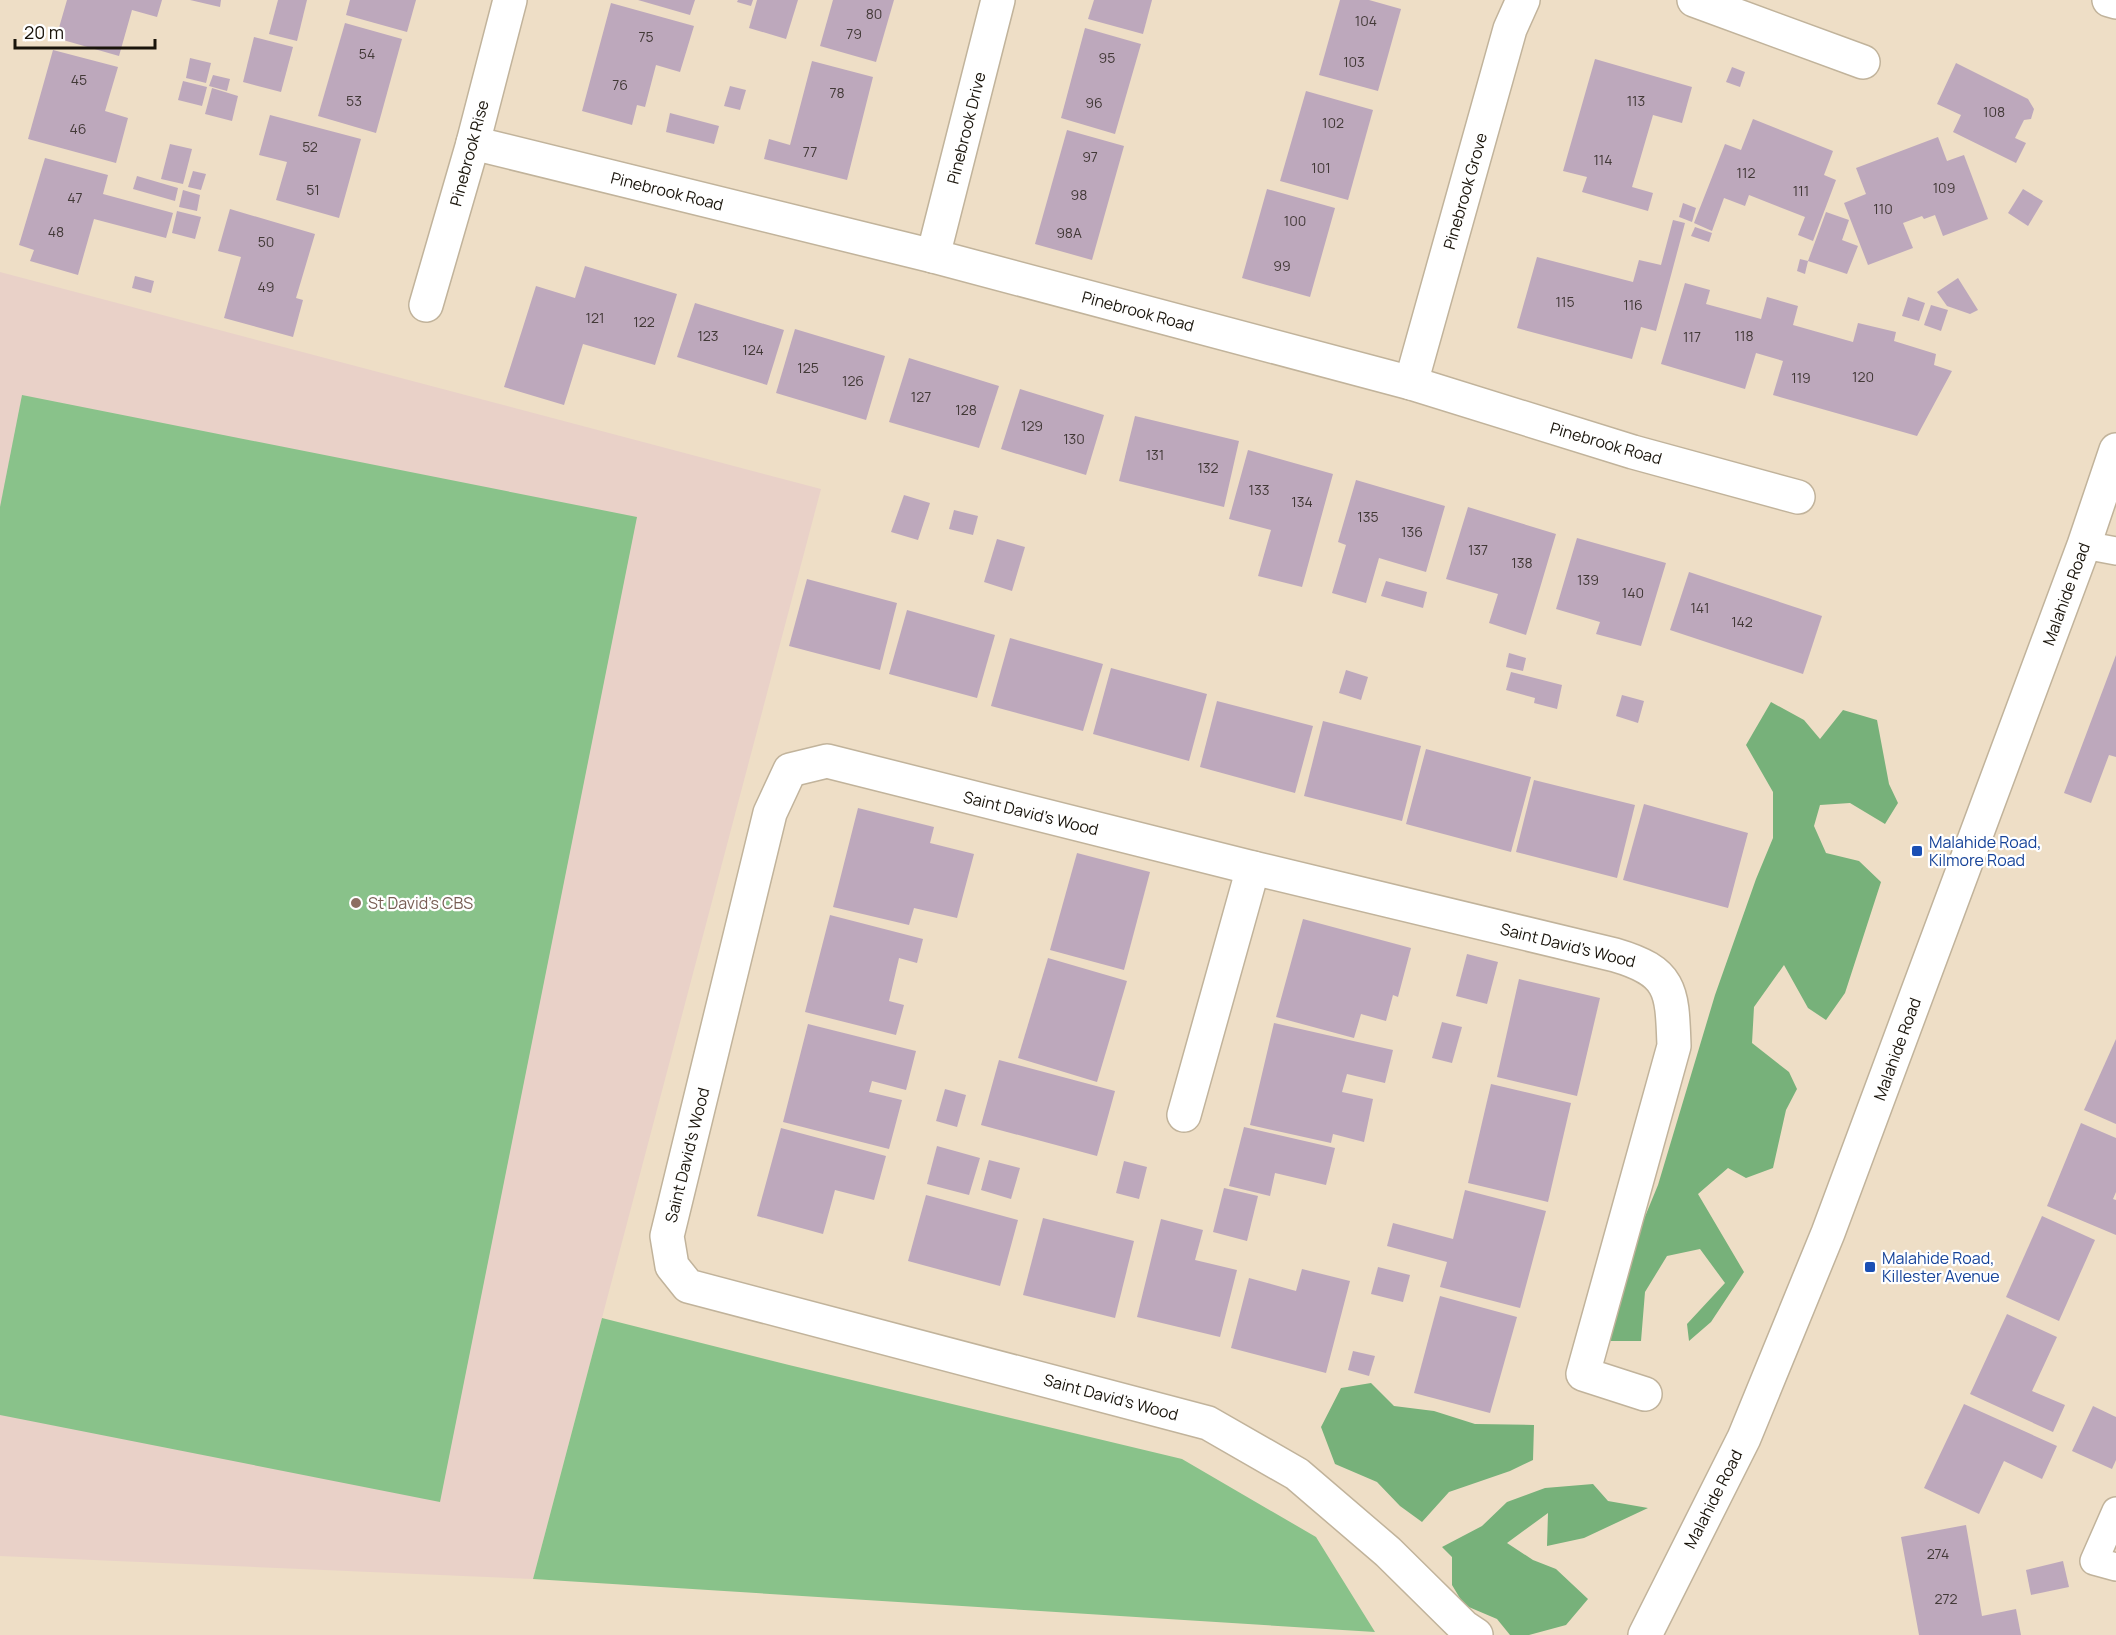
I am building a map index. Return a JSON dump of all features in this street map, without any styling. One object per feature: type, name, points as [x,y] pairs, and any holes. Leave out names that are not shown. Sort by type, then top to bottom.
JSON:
[{"type":"street","name":"Pinebrook Rise","points":[[426,305],[473,142],[510,0]]},
{"type":"street","name":"Pinebrook Drive","points":[[933,256],[998,0]]},
{"type":"street","name":"Pinebrook Grove","points":[[1411,383],[1507,39],[1523,0]]},
{"type":"street","points":[[1694,0],[1863,62]]},
{"type":"street","points":[[2109,0],[2116,2]]},
{"type":"street","name":"Pinebrook Road","points":[[473,142],[933,256],[1411,383],[1633,452],[1798,497]]},
{"type":"street","name":"Malahide Road","points":[[1645,1635],[1744,1438],[1824,1244],[2084,545],[2116,450]]},
{"type":"street","name":"Saint David's Wood","points":[[1476,1635],[1464,1627],[1388,1552],[1298,1474],[1208,1423],[688,1286],[672,1266],[667,1236],[770,813],[790,770],[827,761],[1253,868],[1615,955],[1640,962],[1659,975],[1671,997],[1674,1046],[1583,1374],[1645,1394]]},
{"type":"street","points":[[1184,1115],[1253,868]]},
{"type":"lane","points":[[2084,545],[2116,551]]},
{"type":"lane","points":[[2116,1511],[2094,1561],[2116,1567]]},
{"type":"shaded area","name":"St David's CBS","points":[[0,272],[821,489],[533,1579],[0,1556]]},
{"type":"green space","name":"St David's CBS","points":[[22,395],[637,517],[440,1502],[0,1415],[0,507]]},
{"type":"green space","points":[[1771,702],[1804,720],[1820,739],[1843,710],[1877,720],[1889,784],[1898,803],[1885,824],[1850,803],[1820,805],[1814,826],[1826,853],[1859,861],[1881,882],[1845,993],[1826,1020],[1808,1008],[1784,965],[1754,1007],[1752,1043],[1789,1072],[1797,1089],[1786,1110],[1773,1168],[1746,1178],[1728,1168],[1698,1194],[1744,1272],[1711,1322],[1689,1341],[1687,1324],[1725,1283],[1700,1249],[1667,1256],[1645,1292],[1641,1341],[1610,1341],[1616,1287],[1658,1185],[1715,995],[1773,838],[1773,792],[1746,745]]},
{"type":"green space","points":[[602,1318],[1182,1459],[1316,1537],[1375,1632],[533,1579]]},
{"type":"green space","points":[[1371,1383],[1394,1406],[1434,1411],[1475,1424],[1534,1425],[1533,1460],[1510,1471],[1449,1492],[1422,1522],[1400,1506],[1377,1482],[1335,1464],[1321,1427],[1341,1388]]},
{"type":"green space","points":[[1593,1484],[1608,1501],[1648,1508],[1584,1538],[1547,1546],[1548,1513],[1507,1543],[1533,1560],[1556,1569],[1588,1599],[1566,1625],[1529,1635],[1510,1635],[1497,1619],[1464,1605],[1452,1585],[1452,1557],[1442,1547],[1482,1526],[1507,1502],[1545,1488]]},
{"type":"building","points":[[67,0],[162,0],[157,17],[132,10],[119,56],[56,38]]},
{"type":"building","points":[[190,0],[221,0],[220,7]]},
{"type":"building","points":[[278,0],[307,0],[297,41],[269,34]]},
{"type":"building","points":[[350,0],[416,0],[407,32],[346,15]]},
{"type":"building","points":[[638,0],[695,0],[690,15]]},
{"type":"building","points":[[738,0],[753,0],[751,6],[737,2]]},
{"type":"building","points":[[757,0],[798,0],[786,39],[749,28]]},
{"type":"building","points":[[833,0],[894,0],[876,62],[820,46]]},
{"type":"building","points":[[1094,0],[1152,0],[1143,34],[1088,19]]},
{"type":"building","points":[[1340,0],[1369,0],[1401,9],[1378,91],[1319,75]]},
{"type":"building","points":[[611,3],[694,26],[680,72],[656,65],[645,107],[637,105],[632,125],[582,111]]},
{"type":"building","points":[[345,23],[402,39],[376,133],[318,116]]},
{"type":"building","points":[[1085,28],[1141,44],[1115,134],[1061,118]]},
{"type":"building","points":[[254,37],[293,47],[281,92],[243,82]]},
{"type":"building","points":[[53,50],[118,67],[105,111],[128,118],[116,163],[28,139]]},
{"type":"building","points":[[190,58],[211,63],[206,83],[186,78]]},
{"type":"building","points":[[1595,59],[1692,87],[1682,123],[1653,115],[1632,187],[1653,193],[1648,211],[1582,192],[1587,177],[1563,171]]},
{"type":"building","points":[[812,61],[873,77],[847,180],[764,159],[769,139],[790,145]]},
{"type":"building","points":[[1956,63],[2028,99],[2034,109],[2031,119],[2024,120],[2015,138],[2026,143],[2016,163],[1953,132],[1961,115],[1937,104]]},
{"type":"building","points":[[1732,67],[1745,72],[1740,87],[1726,82]]},
{"type":"building","points":[[213,75],[230,79],[227,91],[209,86]]},
{"type":"building","points":[[183,81],[207,87],[202,106],[178,100]]},
{"type":"building","points":[[730,86],[746,90],[740,110],[724,106]]},
{"type":"building","points":[[212,88],[238,96],[232,121],[205,114]]},
{"type":"building","points":[[1306,91],[1373,110],[1348,200],[1280,181]]},
{"type":"building","points":[[670,113],[719,126],[714,144],[666,132]]},
{"type":"building","points":[[270,115],[361,139],[339,218],[276,200],[287,162],[259,155]]},
{"type":"building","points":[[1753,119],[1833,151],[1824,175],[1836,180],[1813,241],[1798,235],[1805,217],[1749,195],[1745,206],[1724,198],[1712,231],[1694,223],[1725,144],[1741,150]]},
{"type":"building","points":[[1067,130],[1124,146],[1092,260],[1035,244]]},
{"type":"building","points":[[1938,137],[1947,161],[1964,155],[1988,219],[1943,236],[1935,215],[1924,219],[1922,216],[1903,223],[1913,248],[1868,265],[1844,203],[1866,194],[1856,168]]},
{"type":"building","points":[[170,144],[192,149],[183,184],[161,179]]},
{"type":"building","points":[[45,158],[108,175],[103,194],[173,213],[166,238],[94,219],[78,275],[30,261],[34,250],[19,245]]},
{"type":"building","points":[[193,171],[206,174],[201,190],[188,187]]},
{"type":"building","points":[[137,176],[178,188],[175,201],[133,189]]},
{"type":"building","points":[[1267,189],[1335,208],[1310,297],[1242,278]]},
{"type":"building","points":[[2023,189],[2043,201],[2028,226],[2008,213]]},
{"type":"building","points":[[183,190],[200,195],[197,211],[179,207]]},
{"type":"building","points":[[1683,203],[1696,208],[1692,222],[1679,217]]},
{"type":"building","points":[[230,209],[315,234],[296,298],[303,300],[293,337],[224,318],[241,257],[218,251]]},
{"type":"building","points":[[177,211],[201,217],[195,239],[172,233]]},
{"type":"building","points":[[1826,212],[1849,220],[1842,240],[1858,246],[1847,274],[1808,261]]},
{"type":"building","points":[[1673,220],[1685,223],[1656,331],[1641,327],[1632,359],[1517,328],[1537,257],[1633,282],[1639,260],[1661,265]]},
{"type":"building","points":[[1695,227],[1712,233],[1709,242],[1691,236]]},
{"type":"building","points":[[1800,259],[1808,261],[1805,274],[1797,271]]},
{"type":"building","points":[[585,266],[677,294],[655,365],[583,344],[564,405],[504,387],[536,286],[575,298]]},
{"type":"building","points":[[135,276],[154,281],[151,293],[132,288]]},
{"type":"building","points":[[1958,278],[1978,310],[1970,314],[1947,306],[1937,292]]},
{"type":"building","points":[[1685,283],[1710,290],[1706,304],[1761,319],[1767,297],[1798,306],[1793,325],[1853,342],[1858,323],[1896,332],[1894,341],[1936,354],[1934,365],[1952,371],[1917,436],[1773,395],[1783,361],[1756,353],[1745,389],[1661,364]]},
{"type":"building","points":[[1908,297],[1925,303],[1919,321],[1902,316]]},
{"type":"building","points":[[695,303],[784,330],[767,385],[677,357]]},
{"type":"building","points":[[1931,305],[1948,310],[1941,331],[1924,325]]},
{"type":"building","points":[[795,329],[885,356],[866,420],[776,393]]},
{"type":"building","points":[[909,358],[999,386],[979,448],[889,422]]},
{"type":"building","points":[[1020,389],[1104,415],[1086,475],[1001,449]]},
{"type":"building","points":[[1135,416],[1239,441],[1224,507],[1119,481]]},
{"type":"building","points":[[1248,450],[1333,474],[1302,587],[1258,576],[1271,530],[1229,519]]},
{"type":"building","points":[[1356,480],[1445,506],[1426,572],[1379,558],[1366,603],[1332,593],[1346,545],[1338,542]]},
{"type":"building","points":[[904,495],[930,503],[918,540],[891,532]]},
{"type":"building","points":[[1468,507],[1556,534],[1526,635],[1489,623],[1498,594],[1446,579]]},
{"type":"building","points":[[954,510],[978,516],[973,535],[949,529]]},
{"type":"building","points":[[1577,538],[1666,563],[1641,646],[1596,634],[1600,622],[1556,609]]},
{"type":"building","points":[[997,539],[1025,547],[1012,591],[984,582]]},
{"type":"building","points":[[1689,572],[1822,616],[1803,674],[1670,630]]},
{"type":"building","points":[[807,579],[897,603],[880,670],[789,646]]},
{"type":"building","points":[[1386,581],[1427,592],[1423,608],[1381,596]]},
{"type":"building","points":[[907,610],[995,635],[977,698],[889,674]]},
{"type":"building","points":[[1010,638],[1103,664],[1083,731],[991,706]]},
{"type":"building","points":[[1509,653],[1526,658],[1523,671],[1506,667]]},
{"type":"building","points":[[2116,655],[2116,757],[2109,755],[2091,803],[2064,793]]},
{"type":"building","points":[[1111,668],[1207,694],[1189,761],[1093,734]]},
{"type":"building","points":[[1346,670],[1368,677],[1361,700],[1339,693]]},
{"type":"building","points":[[1511,672],[1562,685],[1557,709],[1534,703],[1535,698],[1506,690]]},
{"type":"building","points":[[1622,695],[1644,701],[1638,723],[1616,716]]},
{"type":"building","points":[[1217,701],[1313,726],[1295,793],[1200,767]]},
{"type":"building","points":[[1323,721],[1421,746],[1402,821],[1304,796]]},
{"type":"building","points":[[1426,749],[1531,777],[1511,852],[1406,824]]},
{"type":"building","points":[[1534,780],[1635,805],[1617,878],[1516,852]]},
{"type":"building","points":[[1644,804],[1748,833],[1728,908],[1623,880]]},
{"type":"building","points":[[858,808],[934,827],[930,843],[974,854],[957,918],[914,908],[909,925],[833,907]]},
{"type":"building","points":[[1077,853],[1150,872],[1124,970],[1050,950]]},
{"type":"building","points":[[830,915],[923,939],[917,963],[899,958],[889,1001],[904,1005],[896,1035],[805,1012]]},
{"type":"building","points":[[1303,919],[1411,948],[1398,997],[1393,995],[1386,1021],[1361,1014],[1354,1038],[1276,1017]]},
{"type":"building","points":[[1467,954],[1498,962],[1487,1004],[1456,996]]},
{"type":"building","points":[[1048,958],[1127,981],[1097,1082],[1018,1058]]},
{"type":"building","points":[[1519,979],[1600,998],[1577,1096],[1497,1077]]},
{"type":"building","points":[[1442,1022],[1462,1027],[1452,1063],[1432,1058]]},
{"type":"building","points":[[1274,1023],[1393,1050],[1385,1083],[1347,1074],[1342,1092],[1373,1099],[1364,1142],[1333,1134],[1331,1143],[1250,1125]]},
{"type":"building","points":[[808,1024],[916,1051],[906,1090],[872,1081],[869,1092],[902,1100],[889,1149],[783,1122]]},
{"type":"building","points":[[2116,1039],[2116,1124],[2084,1110]]},
{"type":"building","points":[[999,1060],[1115,1091],[1097,1156],[981,1125]]},
{"type":"building","points":[[1491,1084],[1571,1103],[1548,1202],[1468,1183]]},
{"type":"building","points":[[945,1089],[966,1095],[957,1127],[936,1121]]},
{"type":"building","points":[[2081,1123],[2116,1138],[2116,1192],[2113,1199],[2116,1200],[2116,1235],[2047,1206]]},
{"type":"building","points":[[1244,1127],[1335,1148],[1326,1185],[1275,1173],[1270,1196],[1229,1186]]},
{"type":"building","points":[[781,1128],[886,1156],[874,1200],[835,1190],[823,1234],[757,1216]]},
{"type":"building","points":[[937,1146],[980,1158],[969,1195],[927,1184]]},
{"type":"building","points":[[989,1160],[1020,1168],[1011,1199],[981,1190]]},
{"type":"building","points":[[1124,1161],[1147,1167],[1139,1199],[1116,1193]]},
{"type":"building","points":[[1224,1188],[1258,1196],[1247,1241],[1213,1232]]},
{"type":"building","points":[[1465,1190],[1546,1211],[1520,1308],[1440,1287],[1447,1262],[1387,1246],[1393,1223],[1453,1239]]},
{"type":"building","points":[[926,1195],[1018,1220],[1000,1286],[908,1261]]},
{"type":"building","points":[[2042,1216],[2095,1240],[2059,1321],[2006,1297]]},
{"type":"building","points":[[1043,1218],[1134,1241],[1115,1318],[1023,1295]]},
{"type":"building","points":[[1161,1219],[1203,1230],[1195,1260],[1237,1270],[1220,1337],[1137,1317]]},
{"type":"building","points":[[1378,1267],[1410,1275],[1403,1302],[1371,1294]]},
{"type":"building","points":[[1302,1269],[1350,1281],[1326,1373],[1231,1348],[1249,1278],[1296,1291]]},
{"type":"building","points":[[1440,1296],[1517,1317],[1490,1413],[1414,1393]]},
{"type":"building","points":[[2007,1314],[2057,1337],[2032,1391],[2065,1405],[2053,1432],[1970,1394]]},
{"type":"building","points":[[1353,1351],[1375,1356],[1369,1376],[1348,1370]]},
{"type":"building","points":[[1964,1404],[2057,1446],[2042,1479],[2004,1461],[1979,1514],[1924,1488]]},
{"type":"building","points":[[2093,1406],[2116,1417],[2116,1460],[2112,1469],[2072,1451]]},
{"type":"building","points":[[1966,1525],[1982,1616],[2016,1609],[2021,1635],[1919,1635],[1901,1537]]},
{"type":"building","points":[[2063,1561],[2069,1587],[2031,1595],[2026,1570]]},
{"type":"place","name":"Malahide Road, Kilmore Road","points":[[1917,851]]},
{"type":"place","name":"St David's CBS","points":[[356,903]]},
{"type":"place","name":"Malahide Road, Killester Avenue","points":[[1870,1267]]}]
